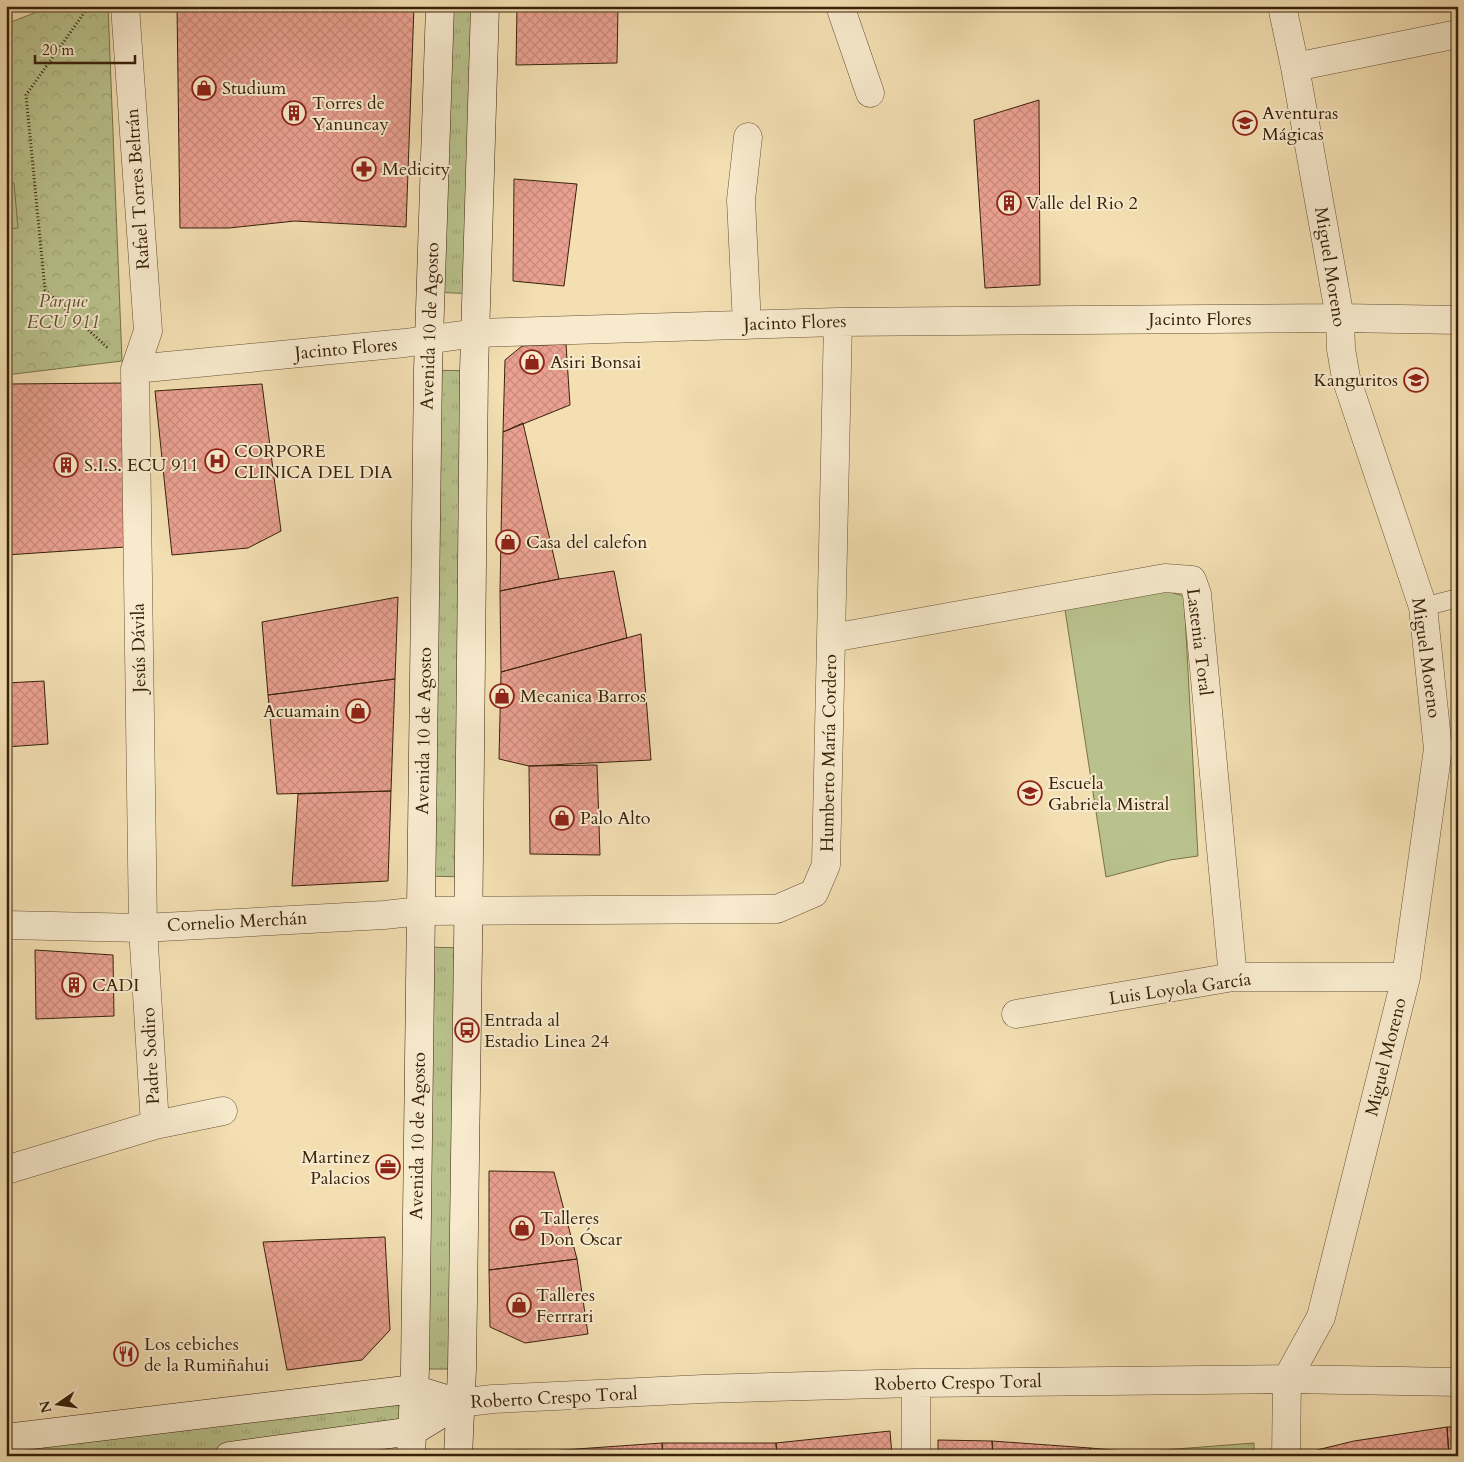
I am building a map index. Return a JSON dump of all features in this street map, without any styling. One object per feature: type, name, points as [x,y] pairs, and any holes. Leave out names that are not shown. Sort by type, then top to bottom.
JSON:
[{"type":"street","name":"Rafael Torres Beltrán","points":[[125,6],[148,331],[125,362]]},
{"type":"street","name":"Avenida 10 de Agosto","points":[[412,1443],[429,341],[440,6]]},
{"type":"street","points":[[458,1456],[462,1349],[474,371],[485,6]]},
{"type":"street","points":[[840,6],[870,94]]},
{"type":"street","name":"Miguel Moreno","points":[[1282,6],[1295,67],[1340,318],[1341,349],[1346,378],[1423,606],[1448,748],[1406,977],[1321,1317],[1287,1379],[1286,1456]]},
{"type":"street","points":[[1295,67],[1458,34]]},
{"type":"street","points":[[747,324],[741,200],[748,137]]},
{"type":"street","name":"Jacinto Flores","points":[[125,362],[429,341],[476,333],[747,324],[1340,318],[1458,320]]},
{"type":"street","name":"Humberto María Cordero","points":[[468,910],[777,908],[814,893],[826,865],[838,322]]},
{"type":"street","name":"Jesús Dávila","points":[[125,362],[143,928]]},
{"type":"street","name":"Lastenia Toral","points":[[832,638],[1165,578],[1192,580],[1197,594],[1233,978]]},
{"type":"street","name":"Cornelio Merchán","points":[[6,925],[143,928],[384,915],[421,911],[468,910]]},
{"type":"street","name":"Padre Sodiro","points":[[143,928],[155,1125]]},
{"type":"street","name":"Luis Loyola García","points":[[1016,1014],[1233,978],[1406,977]]},
{"type":"street","name":"Padre Sodiro","points":[[6,1170],[155,1125],[223,1111]]},
{"type":"street","name":"Roberto Crespo Toral","points":[[6,1438],[414,1389],[459,1403],[694,1390],[916,1383],[1287,1379],[1458,1382]]},
{"type":"street","points":[[916,1383],[916,1456]]},
{"type":"street","name":"Roberto Crespo Toral","points":[[229,1456],[412,1443],[459,1403]]},
{"type":"lane","points":[[1423,606],[1458,598]]},
{"type":"path","points":[[89,6],[26,95],[45,290],[125,362]]},
{"type":"green space","name":"Parque ECU 911","points":[[52,6],[108,6],[122,361],[6,375],[6,24]]},
{"type":"green space","points":[[440,6],[485,6],[477,294],[431,292]]},
{"type":"green space","points":[[14,183],[18,228],[6,229],[6,184]]},
{"type":"green space","points":[[428,370],[474,371],[469,877],[422,876]]},
{"type":"green space","points":[[1159,589],[1184,596],[1198,856],[1170,860],[1106,877],[1064,603]]},
{"type":"green space","points":[[421,947],[468,948],[462,1369],[415,1369]]},
{"type":"green space","points":[[414,1389],[412,1431],[230,1456],[6,1456],[6,1438]]},
{"type":"green space","points":[[1254,1443],[1254,1456],[1137,1456],[1137,1452]]},
{"type":"building","name":"Torres de Yanuncay","points":[[177,6],[414,6],[406,227],[295,221],[229,228],[180,228]]},
{"type":"building","points":[[517,6],[618,6],[617,63],[516,65]]},
{"type":"building","name":"Valle del Rio 2","points":[[1039,100],[1040,285],[985,288],[974,120]]},
{"type":"building","points":[[514,179],[577,184],[564,286],[513,281]]},
{"type":"building","points":[[566,344],[570,405],[503,432],[505,360],[522,346]]},
{"type":"building","name":"S.I.S. ECU 911","points":[[125,383],[125,547],[6,555],[6,384]]},
{"type":"building","name":"CORPORE CLINICA DEL DIA","points":[[262,384],[281,531],[248,548],[172,555],[155,391]]},
{"type":"building","points":[[523,423],[559,579],[500,591],[503,432]]},
{"type":"building","points":[[614,571],[627,638],[501,672],[500,591],[559,579]]},
{"type":"building","points":[[398,597],[395,679],[268,695],[262,622]]},
{"type":"building","points":[[641,634],[651,760],[529,766],[499,759],[501,672]]},
{"type":"building","points":[[395,679],[391,791],[277,794],[268,695]]},
{"type":"building","points":[[44,681],[48,744],[6,747],[6,683]]},
{"type":"building","points":[[597,765],[600,855],[530,854],[529,766]]},
{"type":"building","points":[[391,791],[388,881],[292,886],[298,794]]},
{"type":"building","name":"CADI","points":[[35,950],[113,955],[114,1016],[36,1019]]},
{"type":"building","points":[[489,1171],[554,1172],[577,1259],[489,1270]]},
{"type":"building","points":[[385,1237],[390,1330],[362,1360],[287,1370],[263,1242]]},
{"type":"building","points":[[577,1259],[588,1334],[525,1343],[490,1327],[489,1270]]},
{"type":"building","points":[[1447,1427],[1449,1456],[1317,1456],[1317,1450],[1354,1441]]},
{"type":"building","points":[[1447,1427],[1458,1427],[1458,1456],[1449,1456]]},
{"type":"building","points":[[890,1431],[892,1456],[777,1456],[776,1443]]},
{"type":"building","points":[[938,1440],[992,1441],[993,1456],[938,1456]]},
{"type":"building","points":[[992,1441],[1090,1448],[1091,1456],[993,1456]]},
{"type":"building","points":[[662,1443],[776,1443],[777,1456],[663,1456]]},
{"type":"building","points":[[662,1443],[663,1456],[548,1456],[548,1451]]},
{"type":"building","points":[[1090,1448],[1137,1452],[1137,1456],[1091,1456]]},
{"type":"building","points":[[516,1450],[548,1451],[548,1456],[515,1456]]},
{"type":"place","name":"Studium","points":[[204,88]]},
{"type":"place","name":"Torres de Yanuncay","points":[[294,113]]},
{"type":"place","name":"Aventuras Mágicas","points":[[1245,123]]},
{"type":"place","name":"Medicity","points":[[364,169]]},
{"type":"place","name":"Valle del Rio 2","points":[[1009,203]]},
{"type":"place","name":"Asiri Bonsai","points":[[532,362]]},
{"type":"place","name":"Kanguritos","points":[[1416,380]]},
{"type":"place","name":"CORPORE CLINICA DEL DIA","points":[[217,461]]},
{"type":"place","name":"S.I.S. ECU 911","points":[[66,465]]},
{"type":"place","name":"Casa del calefon","points":[[508,542]]},
{"type":"place","name":"Mecanica Barros","points":[[502,696]]},
{"type":"place","name":"Acuamain","points":[[358,711]]},
{"type":"place","name":"Escuela Gabriela Mistral","points":[[1030,793]]},
{"type":"place","name":"Palo Alto","points":[[562,818]]},
{"type":"place","name":"CADI","points":[[74,985]]},
{"type":"place","name":"Entrada al Estadio Linea 24","points":[[467,1030]]},
{"type":"place","name":"Martinez Palacios","points":[[388,1167]]},
{"type":"place","name":"Talleres Don Óscar","points":[[522,1228]]},
{"type":"place","name":"Talleres Ferrrari","points":[[519,1305]]},
{"type":"place","name":"Los cebiches de la Rumiñahui","points":[[126,1354]]}]
